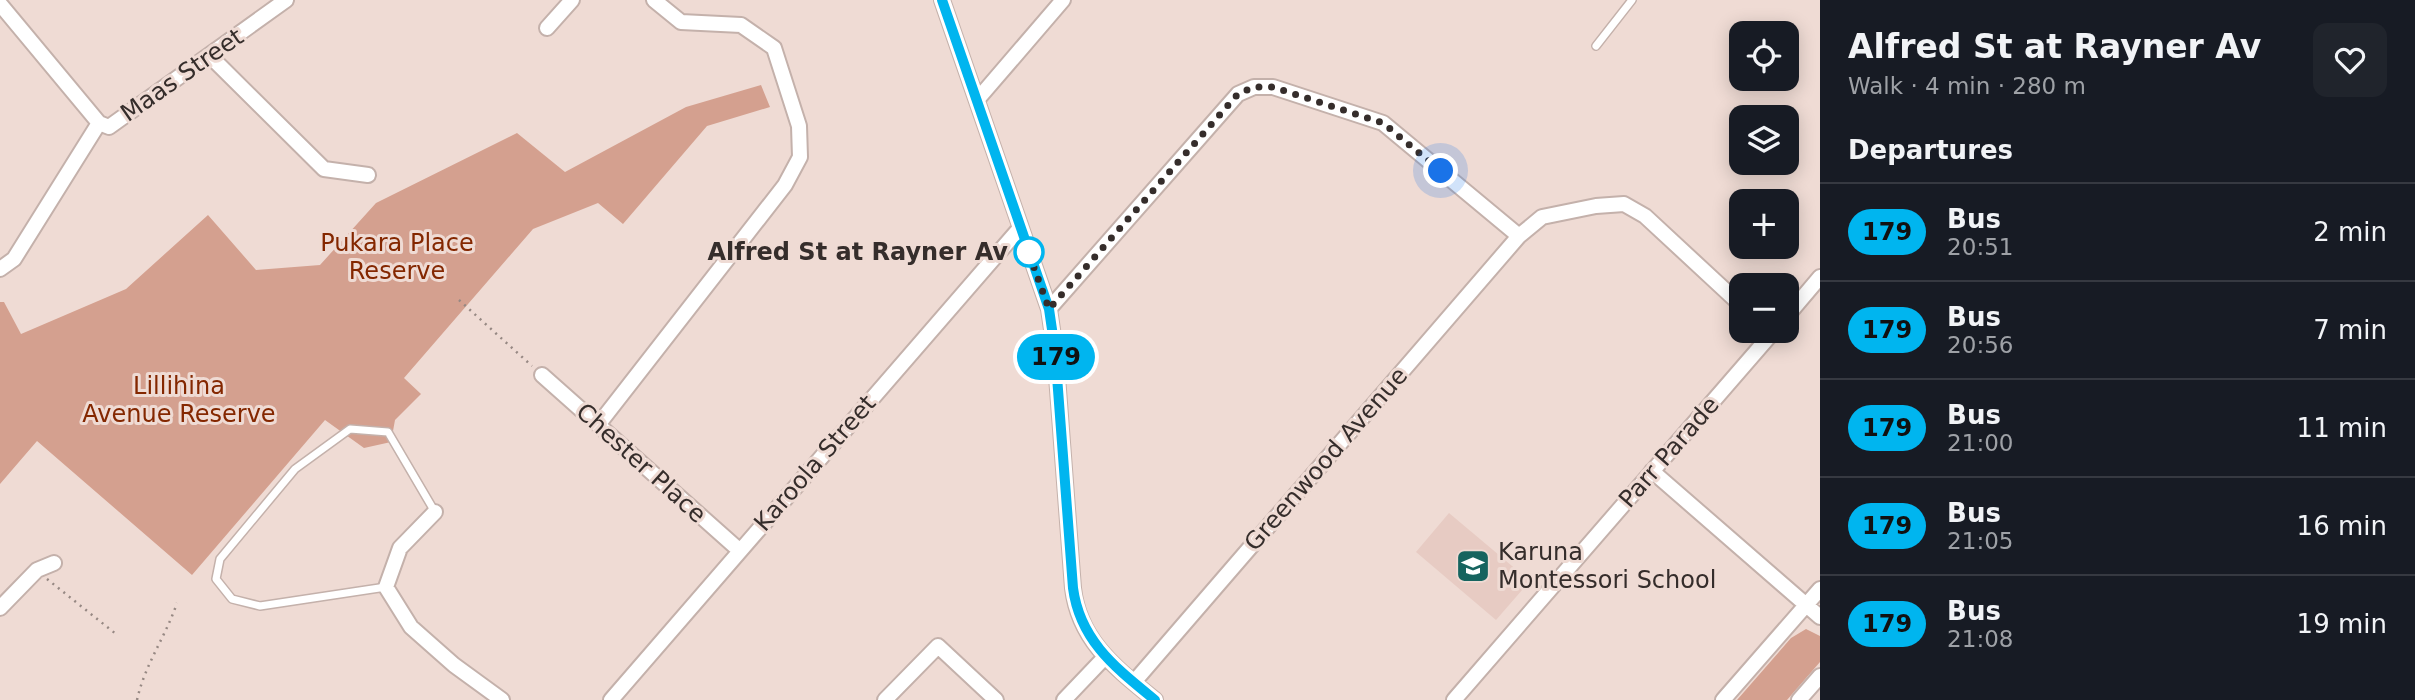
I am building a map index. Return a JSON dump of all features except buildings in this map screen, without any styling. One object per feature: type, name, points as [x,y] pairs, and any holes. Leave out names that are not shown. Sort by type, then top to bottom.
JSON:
[{"type":"street","name":"Maas Street","points":[[0,4],[99,123],[110,127],[286,0]]},
{"type":"street","points":[[547,28],[572,0]]},
{"type":"street","points":[[598,425],[785,185],[800,157],[799,126],[774,48],[741,25],[681,22],[654,0]]},
{"type":"street","points":[[942,0],[1049,309],[1055,350],[1075,599],[1085,631],[1105,657],[1155,700]]},
{"type":"street","points":[[977,100],[1063,0]]},
{"type":"street","points":[[210,56],[324,169],[369,175]]},
{"type":"street","points":[[1049,309],[1238,94],[1254,87],[1273,87],[1383,123],[1519,236]]},
{"type":"street","points":[[0,269],[14,259],[99,123]]},
{"type":"street","name":"Greenwood Avenue","points":[[1134,682],[1519,236],[1542,218],[1596,206],[1624,204],[1644,216],[1729,294]]},
{"type":"street","name":"Karoola Street","points":[[611,700],[1020,228]]},
{"type":"street","points":[[1799,302],[1820,277]]},
{"type":"street","name":"Parr Parade","points":[[1454,700],[1763,343]]},
{"type":"street","name":"Chester Place","points":[[542,375],[739,550]]},
{"type":"street","points":[[1652,471],[1820,617]]},
{"type":"street","points":[[435,513],[400,548],[386,587],[411,627],[454,665],[502,700]]},
{"type":"street","points":[[0,608],[37,570],[54,563]]},
{"type":"street","points":[[1723,700],[1820,589]]},
{"type":"street","points":[[885,700],[938,646],[996,700]]},
{"type":"street","points":[[1064,700],[1105,657]]},
{"type":"street","points":[[1799,700],[1820,676]]},
{"type":"lane","points":[[1596,46],[1632,0]]},
{"type":"lane","points":[[386,587],[260,606],[232,599],[216,579],[220,559],[295,469],[350,429],[388,432],[435,513]]},
{"type":"path","points":[[459,300],[542,375]]},
{"type":"path","points":[[37,570],[116,634]]},
{"type":"path","points":[[137,700],[144,670],[167,630],[177,603]]},
{"type":"shaded area","name":"Karuna Montessori School","points":[[1449,513],[1530,581],[1496,620],[1416,552]]},
{"type":"green space","name":"Lillihina Avenue Reserve","points":[[761,85],[770,107],[707,126],[623,224],[598,203],[533,229],[404,378],[421,394],[395,420],[391,442],[364,448],[325,420],[192,575],[37,441],[0,484],[0,302],[4,302],[21,334],[126,289],[208,215],[256,270],[320,265],[376,203],[517,133],[565,172],[686,107]]},
{"type":"green space","points":[[1806,629],[1820,636],[1820,662],[1787,700],[1737,700],[1791,638]]},
{"type":"bus line","name":"179","points":[[942,0],[1049,309],[1055,350],[1073,588],[1079,615],[1089,638],[1105,657],[1155,700]]},
{"type":"place","name":"Alfred St at Rayner Av","points":[[1029,252]]},
{"type":"place","name":"Karuna Montessori School","points":[[1473,566]]},
{"type":"route","points":[[1029,252],[1027,248],[1049,309],[1238,94],[1254,87],[1273,87],[1383,123],[1441,171]]},
{"type":"park label","name":"Pukara Place Reserve","points":[[397,257]]}]
